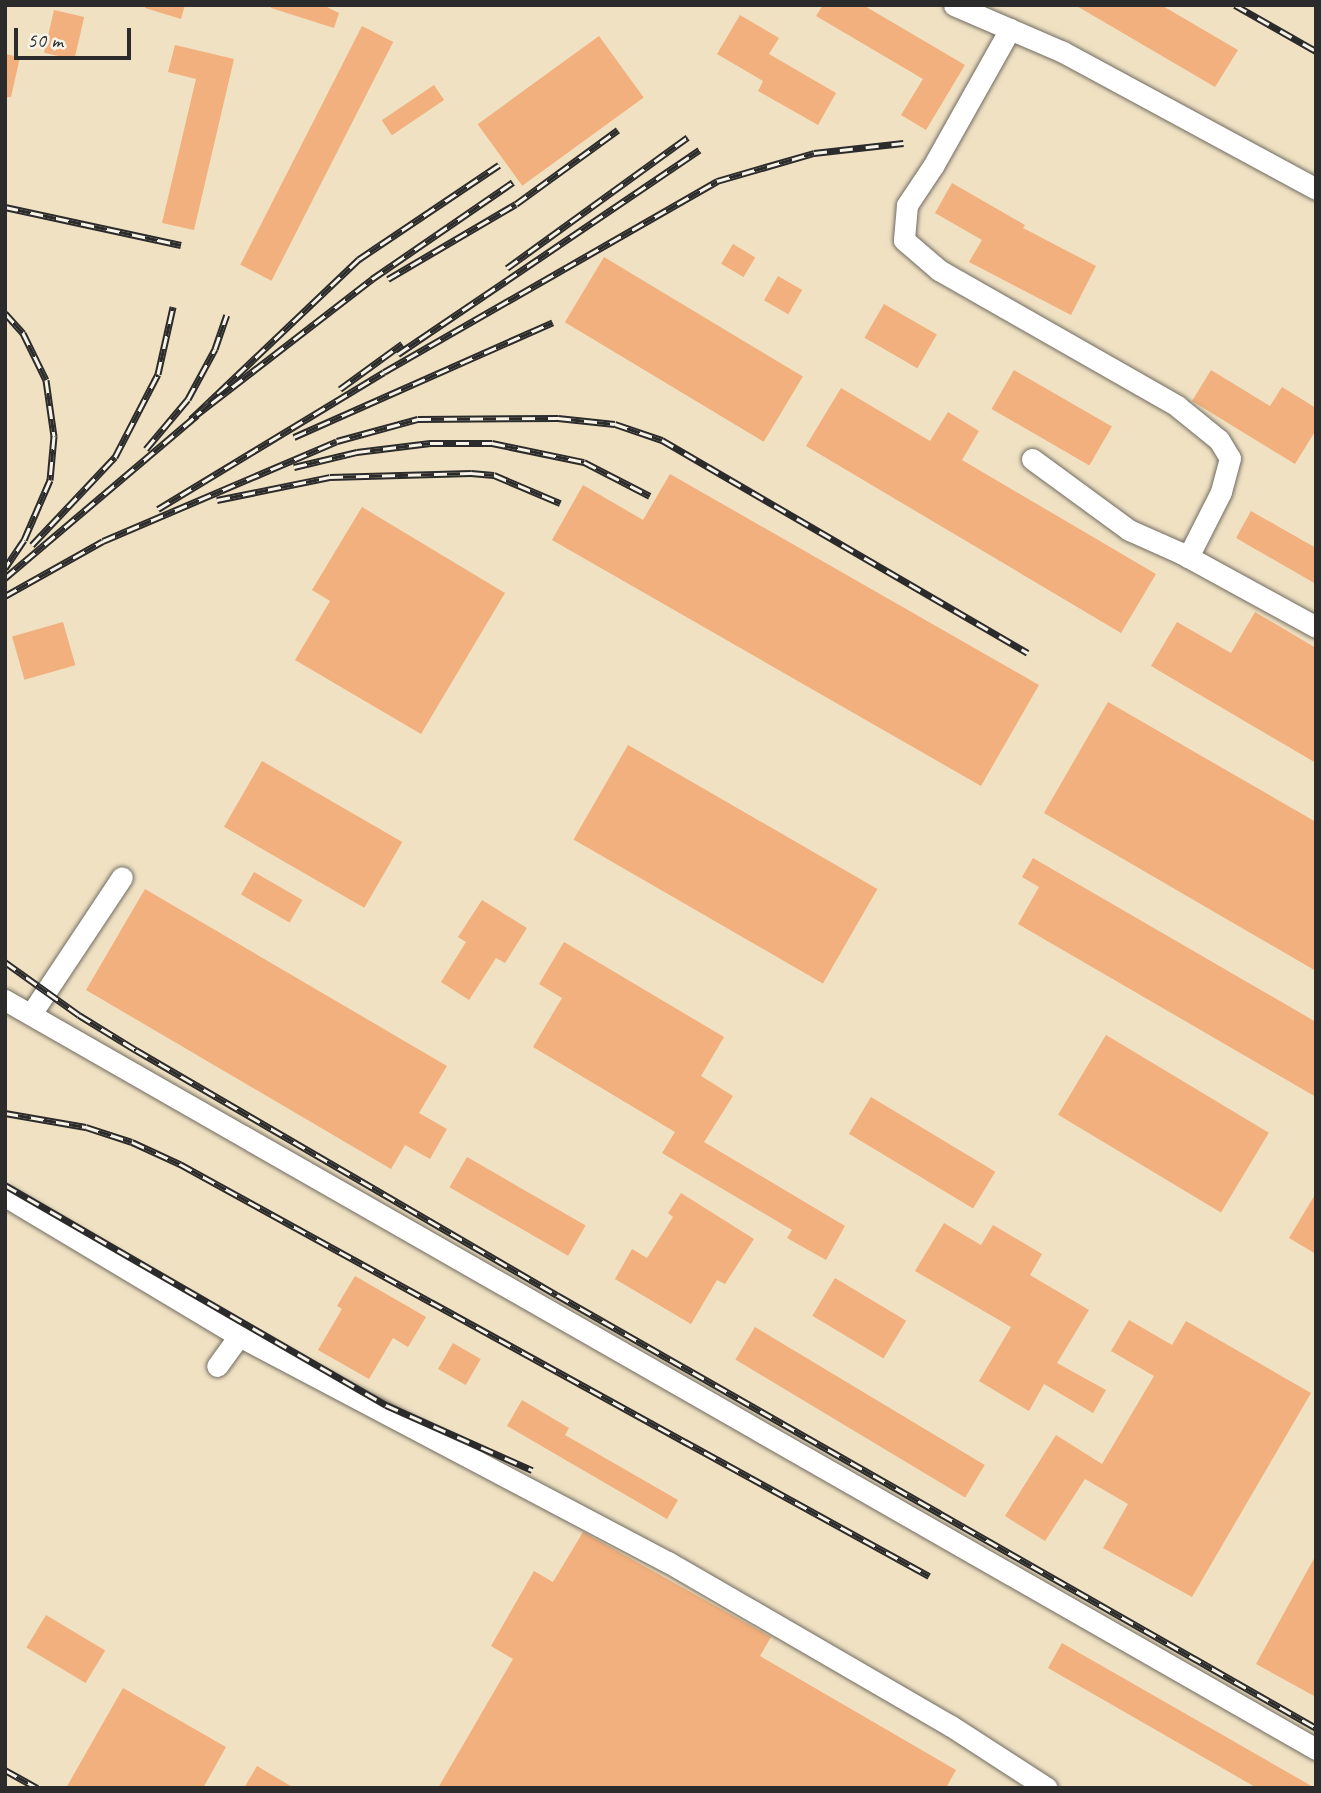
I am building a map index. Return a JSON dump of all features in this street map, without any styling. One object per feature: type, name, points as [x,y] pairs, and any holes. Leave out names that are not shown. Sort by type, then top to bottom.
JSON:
[{"type":"lane","points":[[954,5],[1063,51],[1316,189]]},
{"type":"lane","points":[[1010,29],[933,166],[907,205],[904,240],[939,270],[1177,406],[1219,440],[1230,458],[1221,492],[1188,557]]},
{"type":"lane","points":[[1032,459],[1129,530],[1188,557],[1316,627]]},
{"type":"lane","points":[[31,1014],[122,877]]},
{"type":"lane","points":[[5,1000],[1316,1749]]},
{"type":"lane","points":[[5,1196],[239,1336],[668,1562],[951,1726],[1047,1788]]},
{"type":"lane","points":[[218,1366],[239,1336]]},
{"type":"building","points":[[146,5],[185,5],[181,19],[145,8]]},
{"type":"building","points":[[272,5],[323,5],[339,13],[334,28],[271,8]]},
{"type":"building","points":[[823,5],[863,5],[965,65],[926,130],[901,115],[923,79],[816,16]]},
{"type":"building","points":[[1075,5],[1161,5],[1238,50],[1215,87]]},
{"type":"building","points":[[54,10],[84,17],[74,60],[44,53]]},
{"type":"building","points":[[740,15],[779,38],[769,54],[836,93],[818,125],[758,91],[763,81],[717,54]]},
{"type":"building","points":[[362,26],[393,42],[272,281],[240,265]]},
{"type":"building","points":[[599,36],[644,97],[522,186],[478,124]]},
{"type":"building","points":[[175,45],[234,59],[194,230],[162,223],[196,79],[168,72]]},
{"type":"building","points":[[5,54],[20,57],[11,97],[5,97]]},
{"type":"building","points":[[434,85],[444,100],[392,135],[382,120]]},
{"type":"building","points":[[952,183],[1025,225],[1023,228],[1096,266],[1071,315],[969,262],[982,240],[935,213]]},
{"type":"building","points":[[733,244],[755,257],[743,277],[721,264]]},
{"type":"building","points":[[604,257],[803,376],[764,442],[565,322]]},
{"type":"building","points":[[778,276],[802,290],[788,314],[764,300]]},
{"type":"building","points":[[884,304],[937,334],[917,368],[864,338]]},
{"type":"building","points":[[1014,370],[1112,426],[1089,465],[992,409]]},
{"type":"building","points":[[1211,370],[1270,406],[1282,387],[1316,408],[1316,430],[1295,464],[1192,401]]},
{"type":"building","points":[[841,388],[930,441],[948,412],[979,431],[962,460],[1156,574],[1121,633],[806,446]]},
{"type":"building","points":[[670,474],[1039,685],[981,786],[552,540],[583,485],[643,520]]},
{"type":"building","points":[[362,507],[505,593],[421,734],[295,660],[330,601],[312,590]]},
{"type":"building","points":[[1251,511],[1316,548],[1316,584],[1236,538]]},
{"type":"building","points":[[1255,612],[1316,648],[1316,763],[1151,666],[1177,622],[1231,653]]},
{"type":"building","points":[[63,622],[75,665],[24,680],[12,637]]},
{"type":"building","points":[[1108,702],[1316,822],[1316,971],[1044,813]]},
{"type":"building","points":[[628,745],[877,889],[823,983],[574,839]]},
{"type":"building","points":[[262,761],[402,842],[364,908],[224,827]]},
{"type":"building","points":[[1033,858],[1316,1022],[1316,1097],[1018,924],[1039,887],[1022,877]]},
{"type":"building","points":[[254,872],[302,900],[289,923],[241,895]]},
{"type":"building","points":[[145,889],[447,1066],[419,1113],[447,1129],[430,1159],[405,1145],[391,1169],[86,990]]},
{"type":"building","points":[[482,900],[527,928],[505,963],[496,958],[469,1000],[441,982],[466,942],[458,937]]},
{"type":"building","points":[[564,942],[724,1037],[701,1076],[733,1096],[704,1142],[845,1226],[826,1260],[787,1238],[792,1230],[662,1153],[675,1132],[533,1047],[562,998],[539,984]]},
{"type":"building","points":[[1106,1035],[1269,1133],[1221,1213],[1058,1115]]},
{"type":"building","points":[[871,1097],[995,1172],[973,1209],[849,1134]]},
{"type":"building","points":[[467,1157],[586,1226],[568,1256],[450,1187]]},
{"type":"building","points":[[681,1193],[754,1239],[725,1284],[717,1280],[691,1324],[615,1279],[632,1249],[647,1258],[673,1217],[668,1213]]},
{"type":"building","points":[[1316,1193],[1316,1254],[1289,1238]]},
{"type":"building","points":[[944,1223],[981,1245],[993,1225],[1042,1254],[1030,1275],[1089,1310],[1057,1363],[1106,1390],[1093,1413],[1044,1384],[1029,1411],[979,1381],[1011,1327],[915,1271]]},
{"type":"building","points":[[355,1276],[426,1317],[408,1347],[393,1338],[369,1379],[318,1350],[342,1309],[337,1306]]},
{"type":"building","points":[[835,1278],[906,1321],[883,1358],[812,1316]]},
{"type":"building","points":[[1129,1320],[1172,1345],[1186,1321],[1311,1393],[1192,1597],[1103,1548],[1128,1504],[1085,1479],[1045,1541],[1005,1516],[1056,1435],[1102,1464],[1154,1376],[1111,1351]]},
{"type":"building","points":[[755,1327],[985,1465],[965,1498],[735,1360]]},
{"type":"building","points":[[453,1343],[481,1359],[466,1385],[438,1369]]},
{"type":"building","points":[[522,1400],[569,1428],[565,1435],[678,1500],[667,1519],[507,1426]]},
{"type":"building","points":[[583,1532],[771,1637],[760,1656],[956,1770],[946,1788],[438,1788],[513,1659],[491,1646],[534,1571],[553,1582]]},
{"type":"building","points":[[1316,1555],[1316,1697],[1256,1664]]},
{"type":"building","points":[[46,1615],[105,1651],[86,1683],[26,1648]]},
{"type":"building","points":[[1062,1643],[1315,1788],[1257,1788],[1048,1668]]},
{"type":"building","points":[[123,1688],[226,1747],[203,1788],[66,1788]]},
{"type":"building","points":[[257,1766],[294,1788],[244,1788]]},
{"type":"railway","points":[[1235,5],[1316,51]]},
{"type":"railway","points":[[388,279],[516,204],[618,130]]},
{"type":"railway","points":[[507,268],[688,137]]},
{"type":"railway","points":[[158,509],[384,372],[717,181],[814,153],[903,143]]},
{"type":"railway","points":[[398,354],[699,150]]},
{"type":"railway","points":[[499,165],[359,259],[191,419],[372,279],[513,182]]},
{"type":"railway","points":[[5,207],[181,245]]},
{"type":"railway","points":[[32,545],[115,457],[158,374],[173,307]]},
{"type":"railway","points":[[5,313],[23,333],[46,380],[54,436],[50,480],[24,540],[5,568]]},
{"type":"railway","points":[[146,449],[188,399],[215,349],[227,315]]},
{"type":"railway","points":[[294,437],[553,322]]},
{"type":"railway","points":[[340,389],[402,344]]},
{"type":"railway","points":[[5,578],[197,415]]},
{"type":"railway","points":[[5,596],[103,541],[337,441],[418,419],[558,418],[615,424],[662,440],[1028,653]]},
{"type":"railway","points":[[294,467],[357,452],[430,443],[492,443],[584,462],[650,496]]},
{"type":"railway","points":[[217,500],[330,477],[471,473],[494,475],[560,503]]},
{"type":"railway","points":[[5,962],[79,1015],[136,1050],[557,1295],[1316,1728]]},
{"type":"railway","points":[[5,1113],[86,1127],[132,1142],[180,1164],[929,1576]]},
{"type":"railway","points":[[5,1185],[386,1405],[532,1470]]},
{"type":"railway","points":[[5,1770],[37,1788]]}]
